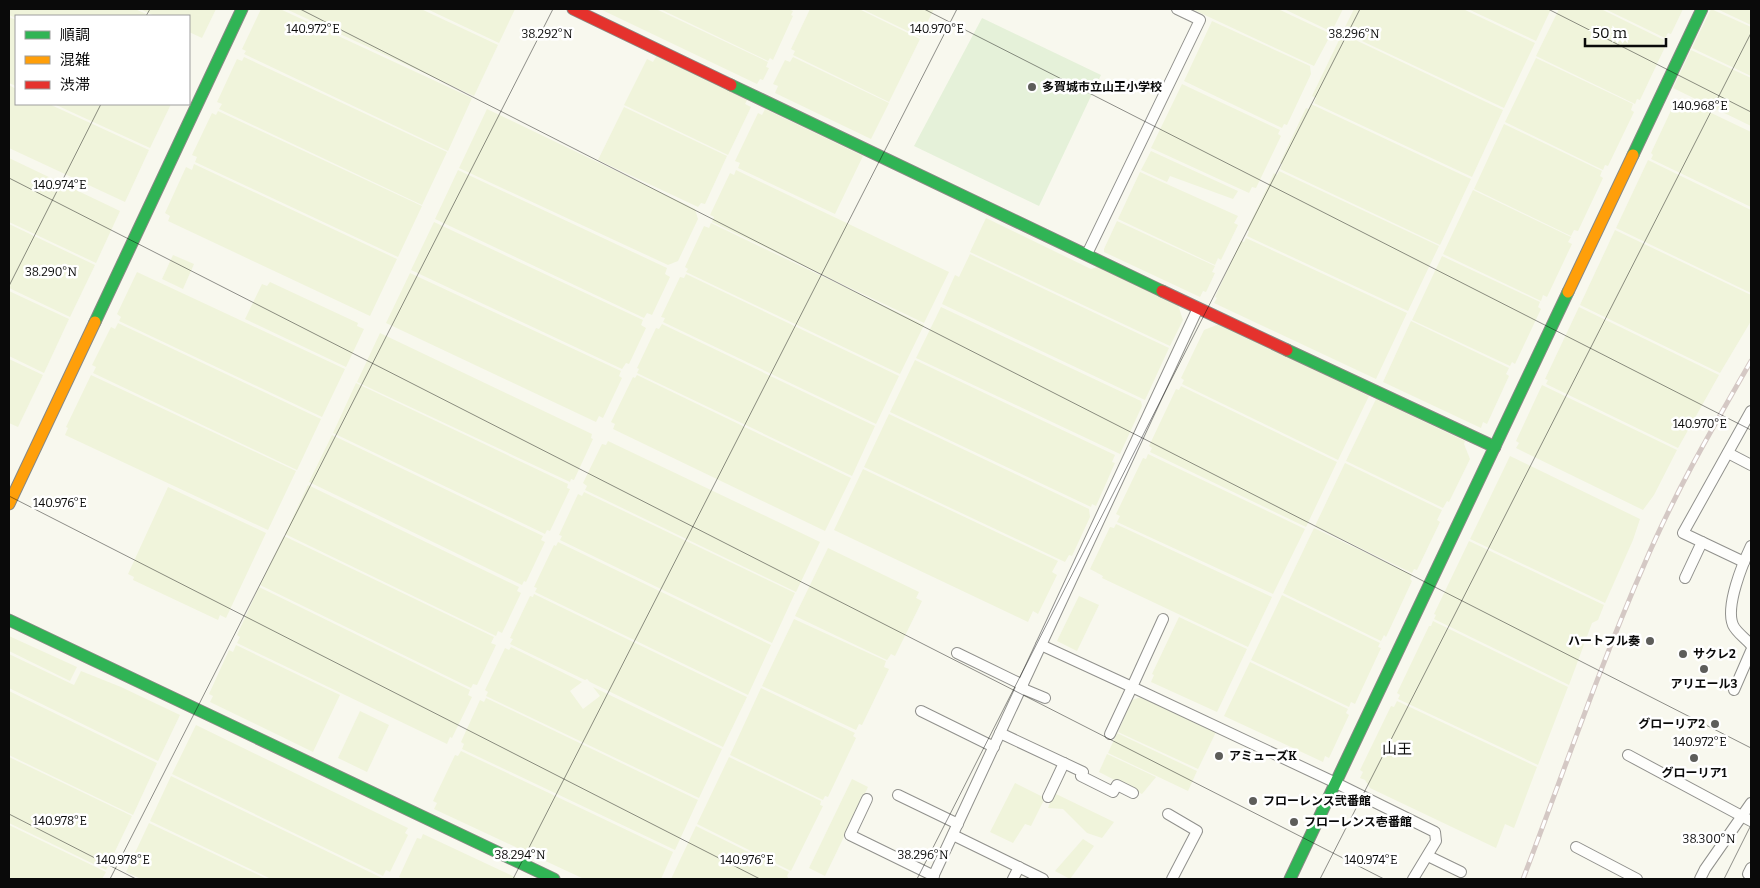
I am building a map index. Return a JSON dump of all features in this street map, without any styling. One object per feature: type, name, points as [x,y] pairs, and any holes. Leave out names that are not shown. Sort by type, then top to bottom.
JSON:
[{"type":"street","points":[[9,504],[242,9]]},
{"type":"street","points":[[573,9],[1198,308],[1495,447]]},
{"type":"street","points":[[1087,254],[1200,20],[1176,9]]},
{"type":"street","points":[[1290,879],[1702,9]]},
{"type":"street","points":[[867,799],[850,835],[933,878],[1198,308]]},
{"type":"street","points":[[1744,562],[1683,533],[1751,411]]},
{"type":"street","points":[[1728,453],[1751,465]]},
{"type":"street","points":[[1685,578],[1702,542]]},
{"type":"street","points":[[1751,546],[1733,594],[1732,613],[1733,625],[1751,645]]},
{"type":"street","points":[[1110,734],[1163,619]]},
{"type":"street","points":[[9,620],[554,879]]},
{"type":"street","points":[[1042,645],[1336,783],[1435,832],[1436,841],[1413,879]]},
{"type":"street","points":[[1734,690],[1751,651]]},
{"type":"street","points":[[957,653],[1045,698]]},
{"type":"street","points":[[921,711],[994,747]]},
{"type":"street","points":[[1000,733],[1084,772],[1081,776],[1113,792],[1117,785],[1133,793]]},
{"type":"street","points":[[1628,755],[1747,818]]},
{"type":"street","points":[[1048,797],[1064,763]]},
{"type":"street","points":[[898,794],[958,824]]},
{"type":"street","points":[[1700,879],[1705,869],[1747,818],[1751,803]]},
{"type":"street","points":[[1168,814],[1197,830],[1172,879]]},
{"type":"street","points":[[953,835],[1043,879]]},
{"type":"street","points":[[1576,847],[1637,879]]},
{"type":"street","points":[[1428,856],[1461,872]]},
{"type":"street","points":[[1013,879],[1019,867]]},
{"type":"green space","points":[[9,9],[135,9],[149,15],[15,15],[15,18],[9,15]]},
{"type":"green space","points":[[140,9],[216,9],[202,38],[190,32],[190,15],[153,15]]},
{"type":"green space","points":[[261,9],[280,9],[472,98],[448,151],[244,54],[246,51],[242,49]]},
{"type":"green space","points":[[286,9],[421,9],[498,45],[474,96]]},
{"type":"green space","points":[[427,9],[515,9],[499,43]]},
{"type":"green space","points":[[600,9],[656,9],[768,62],[766,67],[769,68],[763,80],[760,79],[757,84]]},
{"type":"green space","points":[[660,9],[788,9],[793,11],[791,15],[793,16],[773,60],[770,58],[768,61]]},
{"type":"green space","points":[[810,9],[859,9],[920,39],[889,102],[793,55],[795,51],[791,49]]},
{"type":"green space","points":[[862,9],[934,9],[920,37]]},
{"type":"green space","points":[[1192,9],[1278,9],[1329,33],[1327,37],[1329,38],[1314,66]]},
{"type":"green space","points":[[1284,9],[1343,9],[1330,31]]},
{"type":"green space","points":[[1354,9],[1463,9],[1535,43],[1504,108],[1345,33],[1348,29],[1345,27]]},
{"type":"green space","points":[[1468,9],[1551,9],[1536,41]]},
{"type":"green space","points":[[1559,9],[1601,9],[1664,40],[1662,46],[1665,47],[1640,100],[1637,99],[1635,104],[1536,56]]},
{"type":"green space","points":[[1605,9],[1683,9],[1671,34],[1668,33],[1665,38]]},
{"type":"green space","points":[[1711,9],[1751,27],[1751,76],[1692,48]]},
{"type":"green space","points":[[1717,9],[1751,9],[1751,25]]},
{"type":"green space","points":[[9,17],[15,20],[15,86],[9,83]]},
{"type":"green space","points":[[982,18],[1101,75],[1039,206],[914,146]]},
{"type":"green space","points":[[1212,21],[1310,66],[1311,74],[1287,125],[1284,124],[1282,128],[1184,81]]},
{"type":"green space","points":[[1345,35],[1503,110],[1472,177],[1314,103],[1316,98],[1312,96],[1340,38],[1343,40]]},
{"type":"green space","points":[[1691,50],[1751,78],[1751,126],[1673,88]]},
{"type":"green space","points":[[657,55],[748,98],[745,104],[751,107],[728,155],[624,105],[647,59],[653,62]]},
{"type":"green space","points":[[244,57],[447,152],[422,205],[219,109],[222,104],[217,102],[237,59],[242,61]]},
{"type":"green space","points":[[793,57],[889,103],[871,139],[775,93],[778,86],[773,84],[785,60],[790,62]]},
{"type":"green space","points":[[1536,58],[1633,104],[1631,110],[1634,112],[1608,166],[1605,165],[1603,170],[1505,122]]},
{"type":"green space","points":[[1182,84],[1280,130],[1278,134],[1281,136],[1256,188],[1252,187],[1249,193],[1151,148]]},
{"type":"green space","points":[[9,85],[15,88],[15,105],[51,105],[149,150],[125,202],[9,148]]},
{"type":"green space","points":[[1680,98],[1751,132],[1751,207],[1651,159],[1653,155],[1651,153],[1675,102],[1678,103]]},
{"type":"green space","points":[[1311,104],[1471,179],[1440,245],[1280,169],[1282,164],[1280,163],[1306,108],[1309,109]]},
{"type":"green space","points":[[56,105],[171,105],[150,148]]},
{"type":"green space","points":[[624,107],[727,156],[705,204],[701,203],[698,207],[598,160]]},
{"type":"green space","points":[[487,109],[695,209],[698,219],[678,261],[668,265],[459,168]]},
{"type":"green space","points":[[765,109],[863,156],[835,214],[738,168],[740,163],[735,161],[758,113],[762,115]]},
{"type":"green space","points":[[218,111],[422,206],[398,257],[195,162],[197,157],[192,155],[212,113],[216,115]]},
{"type":"green space","points":[[1504,124],[1602,171],[1600,176],[1603,178],[1578,231],[1574,230],[1571,236],[1474,189]]},
{"type":"green space","points":[[1151,151],[1238,191],[1233,199],[1170,176],[1167,182],[1141,170]]},
{"type":"green space","points":[[9,158],[120,211],[96,263],[9,222]]},
{"type":"green space","points":[[1648,160],[1751,210],[1751,293],[1616,228]]},
{"type":"green space","points":[[194,164],[397,259],[370,316],[168,221],[170,216],[165,213],[186,167],[192,170]]},
{"type":"green space","points":[[458,170],[667,268],[665,274],[670,277],[652,315],[647,313],[644,318],[435,219]]},
{"type":"green space","points":[[736,170],[949,272],[924,323],[712,222],[714,217],[710,215],[730,173],[734,175]]},
{"type":"green space","points":[[1279,171],[1439,246],[1408,311],[1247,236],[1249,231],[1247,230],[1274,173],[1277,175]]},
{"type":"green space","points":[[1140,172],[1238,216],[1234,223],[1238,225],[1221,260],[1218,258],[1215,265],[1118,219]]},
{"type":"green space","points":[[1473,190],[1571,237],[1568,242],[1572,244],[1547,297],[1543,295],[1541,301],[1443,254]]},
{"type":"green space","points":[[986,218],[1091,269],[1097,267],[1178,305],[1183,320],[1170,346],[970,252]]},
{"type":"green space","points":[[1117,221],[1215,266],[1212,272],[1215,273],[1206,292],[1203,291],[1200,297],[1104,252]]},
{"type":"green space","points":[[434,222],[643,320],[641,325],[646,328],[629,364],[626,363],[622,369],[411,270]]},
{"type":"green space","points":[[711,223],[924,325],[900,374],[686,272],[688,269],[685,267],[704,226],[709,228]]},
{"type":"green space","points":[[9,224],[95,265],[70,317],[9,288]]},
{"type":"green space","points":[[1615,230],[1751,295],[1751,321],[1720,373],[1580,305]]},
{"type":"green space","points":[[1246,238],[1407,313],[1376,379],[1214,303],[1241,241],[1244,242]]},
{"type":"green space","points":[[970,254],[1169,348],[1145,400],[942,304],[955,275],[959,277]]},
{"type":"green space","points":[[173,255],[194,264],[183,289],[162,279]]},
{"type":"green space","points":[[1442,256],[1540,302],[1538,307],[1541,309],[1515,364],[1512,362],[1510,366],[1412,320]]},
{"type":"green space","points":[[137,272],[345,369],[322,417],[119,321],[121,317],[117,314]]},
{"type":"green space","points":[[410,273],[621,371],[619,376],[622,378],[603,418],[599,416],[596,422],[386,323]]},
{"type":"green space","points":[[686,274],[899,376],[876,424],[663,322],[665,318],[661,317],[680,277],[684,278]]},
{"type":"green space","points":[[270,282],[358,323],[357,326],[364,329],[346,367],[245,319],[262,284],[267,286]]},
{"type":"green space","points":[[9,291],[69,319],[44,373],[9,356]]},
{"type":"green space","points":[[941,307],[1141,401],[1142,406],[1120,454],[916,358]]},
{"type":"green space","points":[[1579,307],[1719,375],[1678,448],[1546,384],[1548,380],[1545,379]]},
{"type":"green space","points":[[1411,321],[1509,368],[1506,374],[1509,376],[1487,424],[1483,422],[1481,428],[1383,382]]},
{"type":"green space","points":[[118,323],[321,419],[297,470],[93,373],[96,367],[92,365],[111,327],[115,329]]},
{"type":"green space","points":[[662,324],[875,426],[852,476],[637,373],[639,369],[637,368],[656,328],[659,329]]},
{"type":"green space","points":[[1219,324],[1369,396],[1338,460],[1182,384],[1184,380],[1181,378],[1204,330]]},
{"type":"green space","points":[[380,333],[592,434],[591,438],[593,439],[574,480],[571,479],[570,482],[357,382]]},
{"type":"green space","points":[[9,359],[43,375],[18,427],[9,423]]},
{"type":"green space","points":[[915,360],[1115,455],[1112,462],[1115,463],[1096,506],[1092,504],[1091,507],[890,412]]},
{"type":"green space","points":[[91,375],[296,471],[268,530],[65,435],[68,428],[66,427]]},
{"type":"green space","points":[[637,375],[851,478],[825,531],[613,429],[615,424],[611,422],[633,377],[635,378]]},
{"type":"green space","points":[[356,383],[568,484],[567,488],[570,489],[550,531],[547,530],[545,534],[333,433]]},
{"type":"green space","points":[[1542,385],[1677,450],[1654,495],[1643,510],[1516,448],[1519,443],[1516,441]]},
{"type":"green space","points":[[1181,386],[1337,462],[1306,527],[1150,452],[1152,448],[1149,446],[1176,389],[1179,390]]},
{"type":"green space","points":[[1376,399],[1465,441],[1464,444],[1470,459],[1449,502],[1447,501],[1443,508],[1346,461]]},
{"type":"green space","points":[[889,414],[1089,509],[1090,517],[1072,556],[1069,555],[1065,562],[864,467]]},
{"type":"green space","points":[[332,435],[543,536],[541,540],[545,542],[526,582],[524,581],[522,585],[309,482]]},
{"type":"green space","points":[[608,441],[820,542],[796,592],[585,490],[587,486],[583,483],[602,444],[606,445]]},
{"type":"green space","points":[[1148,454],[1305,529],[1273,594],[1117,522],[1120,516],[1116,514],[1143,458],[1146,459]]},
{"type":"green space","points":[[1510,456],[1640,519],[1633,540],[1605,603],[1470,539]]},
{"type":"green space","points":[[1345,463],[1442,510],[1437,520],[1440,522],[1417,570],[1414,569],[1412,573],[1315,526]]},
{"type":"green space","points":[[863,469],[1058,561],[1052,572],[1057,575],[1038,614],[1033,611],[1028,622],[834,530]]},
{"type":"green space","points":[[308,485],[519,587],[517,591],[521,593],[502,633],[498,631],[496,636],[285,534]]},
{"type":"green space","points":[[168,487],[266,533],[226,618],[220,615],[218,620],[133,580],[134,577],[128,574]]},
{"type":"green space","points":[[584,492],[795,593],[772,643],[560,540],[562,536],[559,535],[578,494],[582,496]]},
{"type":"green space","points":[[1116,524],[1272,597],[1248,647],[1102,578],[1103,576],[1090,569],[1110,527],[1114,528]]},
{"type":"green space","points":[[1314,528],[1412,575],[1410,579],[1412,581],[1386,637],[1384,635],[1381,641],[1283,593]]},
{"type":"green space","points":[[284,536],[494,637],[491,643],[496,645],[477,685],[473,684],[471,688],[260,585]]},
{"type":"green space","points":[[1469,541],[1604,605],[1598,620],[1592,623],[1569,685],[1434,619],[1436,615],[1434,614]]},
{"type":"green space","points":[[558,542],[771,645],[748,695],[535,592],[537,588],[534,587],[554,545],[556,546]]},
{"type":"green space","points":[[828,548],[919,592],[916,598],[922,601],[895,656],[891,654],[887,660],[795,616]]},
{"type":"green space","points":[[259,587],[470,690],[468,695],[472,697],[452,738],[450,737],[447,744],[237,643],[240,637],[237,635]]},
{"type":"green space","points":[[534,594],[747,697],[723,747],[587,679],[585,680],[510,644],[513,639],[510,638],[530,596],[533,597]]},
{"type":"green space","points":[[1282,595],[1380,643],[1378,647],[1381,648],[1355,704],[1351,702],[1349,707],[1251,660]]},
{"type":"green space","points":[[1079,596],[1099,605],[1077,651],[1057,641]]},
{"type":"green space","points":[[1179,617],[1247,649],[1217,712],[1151,682],[1154,675],[1152,674]]},
{"type":"green space","points":[[794,619],[886,661],[884,667],[889,669],[862,725],[859,724],[856,730],[762,686]]},
{"type":"green space","points":[[1433,621],[1568,687],[1538,765],[1398,699],[1400,695],[1397,693]]},
{"type":"green space","points":[[9,636],[77,667],[70,681],[9,651]]},
{"type":"green space","points":[[236,645],[340,695],[313,752],[210,702],[213,696],[209,694],[229,650],[233,652]]},
{"type":"green space","points":[[511,647],[582,682],[570,691],[583,709],[600,696],[593,687],[722,749],[699,798],[486,696],[488,692],[485,690],[505,648],[509,650]]},
{"type":"green space","points":[[9,654],[74,685],[81,671],[121,687],[180,715],[158,761],[9,688]]},
{"type":"green space","points":[[1250,662],[1348,709],[1346,713],[1349,715],[1329,758],[1325,756],[1323,762],[1224,716]]},
{"type":"green space","points":[[761,688],[855,733],[853,736],[856,738],[828,797],[825,796],[823,800],[730,755]]},
{"type":"green space","points":[[9,691],[157,763],[133,815],[9,755]]},
{"type":"green space","points":[[1141,697],[1216,732],[1198,769],[1118,732],[1132,700]]},
{"type":"green space","points":[[486,698],[698,800],[675,850],[462,749],[464,744],[461,742],[480,700],[484,702]]},
{"type":"green space","points":[[1397,701],[1537,767],[1514,828],[1505,824],[1496,848],[1370,788],[1365,780],[1360,778],[1363,772],[1360,770],[1391,706],[1394,707]]},
{"type":"green space","points":[[360,711],[389,725],[367,772],[338,758]]},
{"type":"green space","points":[[196,725],[408,828],[405,833],[408,835],[390,872],[386,870],[383,876],[172,774]]},
{"type":"green space","points":[[1117,733],[1197,771],[1188,791],[1108,753]]},
{"type":"green space","points":[[461,751],[673,852],[661,879],[584,879],[434,809],[437,803],[433,801],[455,755],[458,756]]},
{"type":"green space","points":[[1107,754],[1156,777],[1142,794],[1099,772]]},
{"type":"green space","points":[[9,757],[132,816],[106,870],[9,823]]},
{"type":"green space","points":[[729,757],[821,801],[820,805],[823,806],[791,871],[697,824]]},
{"type":"green space","points":[[171,776],[382,878],[271,879],[150,821]]},
{"type":"green space","points":[[852,779],[868,787],[825,876],[809,868]]},
{"type":"green space","points":[[1015,783],[1045,798],[1031,826],[1025,824],[1013,843],[990,832]]},
{"type":"green space","points":[[1054,793],[1114,822],[1102,838],[1087,833],[1063,809],[1048,808]]},
{"type":"green space","points":[[149,823],[267,879],[141,879],[126,872]]},
{"type":"green space","points":[[9,825],[106,872],[102,879],[9,879]]},
{"type":"green space","points":[[696,826],[789,872],[787,876],[789,879],[671,879]]},
{"type":"green space","points":[[423,834],[519,879],[403,879],[399,877],[417,838],[421,839]]},
{"type":"green space","points":[[1083,839],[1094,846],[1070,879],[1055,871]]},
{"type":"railway","points":[[1523,879],[1596,682],[1644,565],[1681,487],[1751,361]]},
{"type":"traffic: fast","points":[[95,322],[242,9]]},
{"type":"traffic: fast","points":[[1633,155],[1702,9]]},
{"type":"traffic: fast","points":[[731,85],[1162,291]]},
{"type":"traffic: fast","points":[[1290,879],[1568,292]]},
{"type":"traffic: fast","points":[[1287,350],[1495,447]]},
{"type":"traffic: fast","points":[[9,620],[554,879]]},
{"type":"traffic: slow","points":[[1568,292],[1633,155]]},
{"type":"traffic: slow","points":[[9,504],[95,322]]},
{"type":"traffic: jam","points":[[573,9],[731,85]]},
{"type":"traffic: jam","points":[[1162,291],[1287,350]]},
{"type":"place","name":"多賀城市立山王小学校","points":[[1032,87]]},
{"type":"place","name":"ハートフル奏","points":[[1650,641]]},
{"type":"place","name":"サクレ2","points":[[1683,654]]},
{"type":"place","name":"アリエール3","points":[[1704,669]]},
{"type":"place","name":"グローリア2","points":[[1715,724]]},
{"type":"place","name":"アミューズK","points":[[1219,756]]},
{"type":"place","name":"グローリア1","points":[[1694,758]]},
{"type":"place","name":"フローレンス弐番館","points":[[1253,801]]},
{"type":"place","name":"フローレンス壱番館","points":[[1294,822]]},
{"type":"district","name":"山王","points":[[1397,749]]}]
